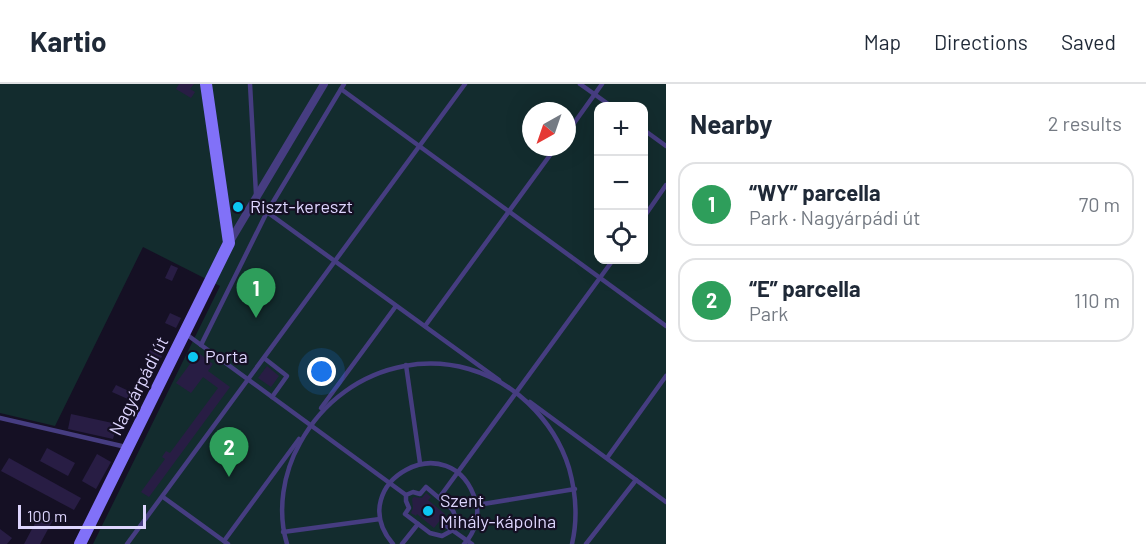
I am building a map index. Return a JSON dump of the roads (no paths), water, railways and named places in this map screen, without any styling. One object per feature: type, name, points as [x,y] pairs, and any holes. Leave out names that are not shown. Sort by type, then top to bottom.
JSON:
[{"type":"street","points":[[206,84],[229,243]]},
{"type":"street","points":[[229,243],[324,84]]},
{"type":"street","name":"Nagyárpádi út","points":[[80,544],[186,334],[229,243]]},
{"type":"lane","points":[[250,84],[256,196]]},
{"type":"lane","points":[[127,544],[465,84]]},
{"type":"lane","points":[[580,84],[606,102]]},
{"type":"lane","points":[[576,120],[603,84]]},
{"type":"lane","points":[[201,345],[267,212],[342,86],[509,212],[666,326]]},
{"type":"lane","points":[[648,133],[666,146]]},
{"type":"lane","points":[[425,326],[549,156]]},
{"type":"lane","points":[[648,211],[666,185]]},
{"type":"lane","points":[[267,212],[666,502]]},
{"type":"lane","points":[[439,498],[515,391],[610,264]]},
{"type":"lane","points":[[163,497],[226,542],[396,306]]},
{"type":"lane","points":[[186,334],[406,495]]},
{"type":"lane","points":[[264,358],[287,376],[272,397]]},
{"type":"lane","points":[[287,544],[283,532],[283,494],[292,457],[310,424],[336,396],[369,376],[406,365],[444,364],[481,373],[515,391],[544,418],[564,452],[575,489],[576,527],[572,544]]},
{"type":"lane","points":[[406,365],[420,463]]},
{"type":"lane","points":[[607,458],[666,376]]},
{"type":"lane","points":[[0,418],[128,448]]},
{"type":"lane","points":[[393,544],[386,536],[380,519],[381,500],[389,482],[403,470],[420,463],[440,464],[457,472],[471,487],[477,505],[476,522],[468,543],[445,525]]},
{"type":"lane","points":[[586,544],[636,480]]},
{"type":"lane","points":[[426,487],[454,510],[456,520],[453,530],[442,536],[430,534],[405,514],[409,508],[406,495],[413,492],[420,494],[426,487]]},
{"type":"lane","points":[[477,505],[575,489]]},
{"type":"lane","points":[[283,532],[380,519]]},
{"type":"lane","points":[[402,544],[418,524]]},
{"type":"place","name":"Riszt-kereszt","points":[[238,207]]},
{"type":"place","name":"“WY” parcella","points":[[256,318]]},
{"type":"place","name":"Porta","points":[[193,357]]},
{"type":"place","name":"“E” parcella","points":[[229,477]]},
{"type":"place","name":"Szent Mihály-kápolna","points":[[428,511]]}]
